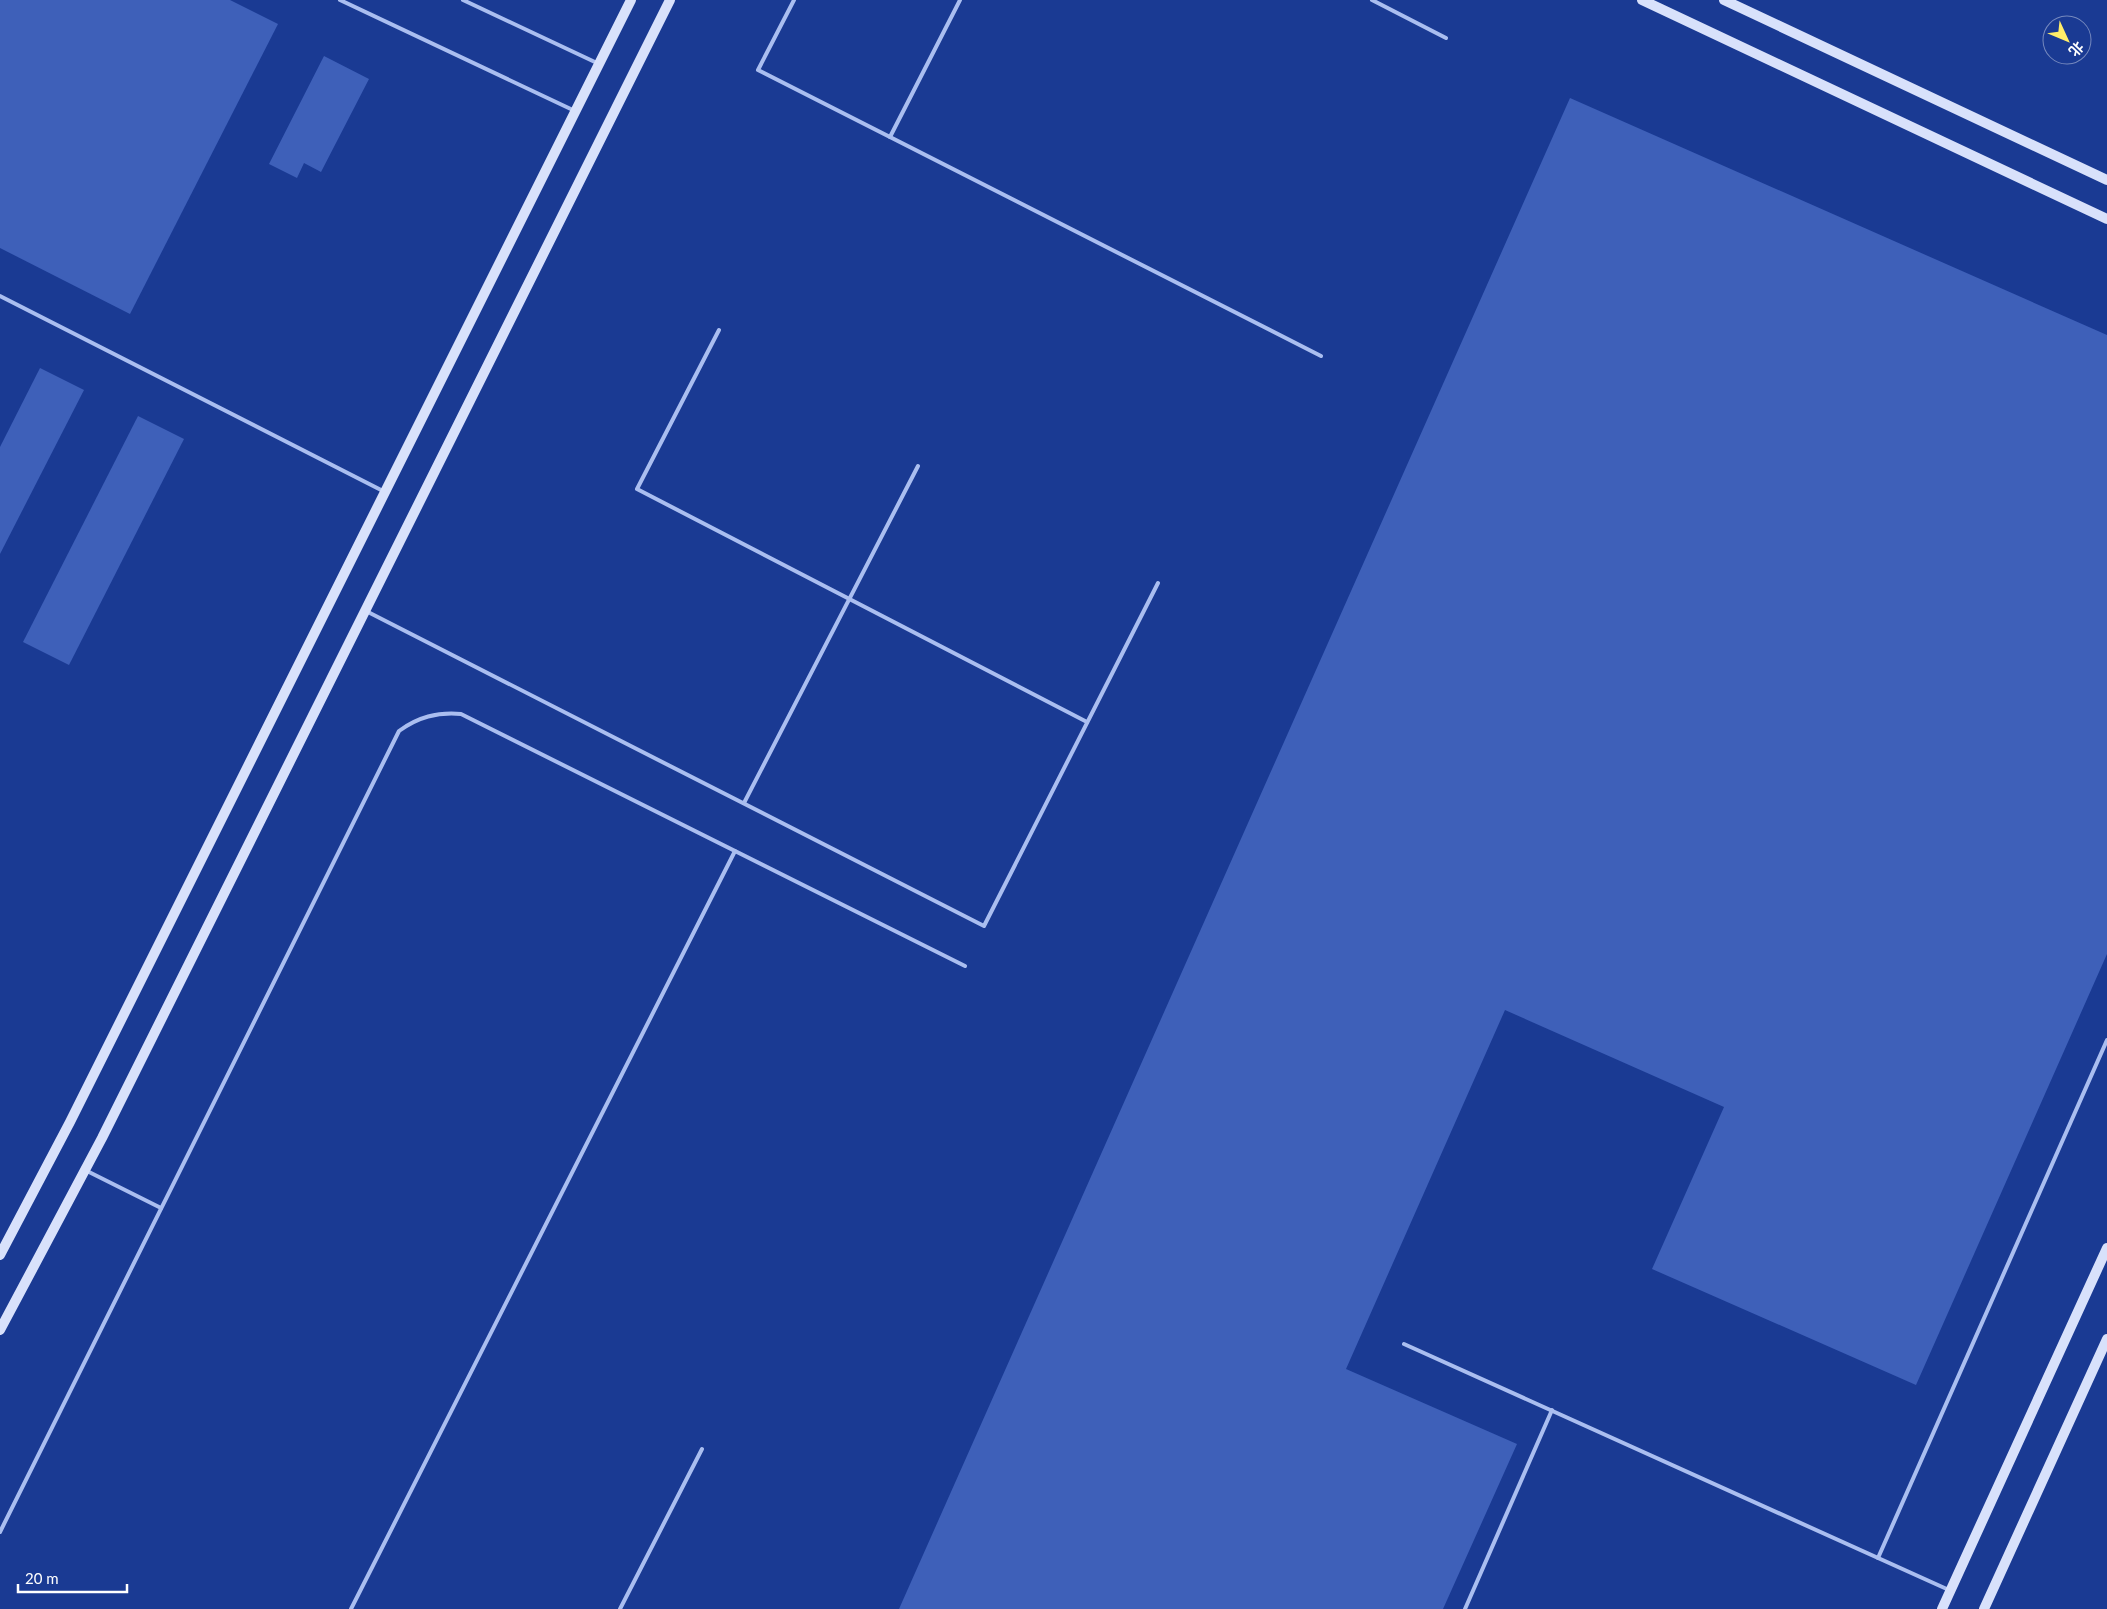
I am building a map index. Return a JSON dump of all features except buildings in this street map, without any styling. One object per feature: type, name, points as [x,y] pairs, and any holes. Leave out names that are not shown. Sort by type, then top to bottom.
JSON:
[{"type":"street","points":[[0,1255],[70,1122],[631,0]]},
{"type":"street","points":[[0,1330],[84,1170],[670,0]]},
{"type":"street","points":[[1642,0],[2107,219]]},
{"type":"street","points":[[1724,0],[2107,180]]},
{"type":"street","points":[[1942,1609],[2107,1248]]},
{"type":"street","points":[[1984,1609],[2107,1339]]},
{"type":"lane","points":[[340,0],[575,111]]},
{"type":"lane","points":[[463,0],[599,64]]},
{"type":"lane","points":[[794,0],[758,70],[1321,356]]},
{"type":"lane","points":[[890,137],[960,0]]},
{"type":"lane","points":[[1372,0],[1446,38]]},
{"type":"lane","points":[[0,296],[385,492]]},
{"type":"lane","points":[[719,330],[637,489],[1088,722]]},
{"type":"lane","points":[[744,803],[918,466]]},
{"type":"lane","points":[[365,610],[984,926],[1158,583]]},
{"type":"lane","points":[[0,1532],[399,730],[411,722],[438,714],[460,714],[965,966]]},
{"type":"lane","points":[[351,1609],[735,851]]},
{"type":"lane","points":[[1878,1558],[2107,1040]]},
{"type":"lane","points":[[84,1170],[161,1208]]},
{"type":"lane","points":[[1404,1344],[1951,1591]]},
{"type":"lane","points":[[1465,1609],[1552,1410]]},
{"type":"lane","points":[[620,1609],[702,1449]]}]
